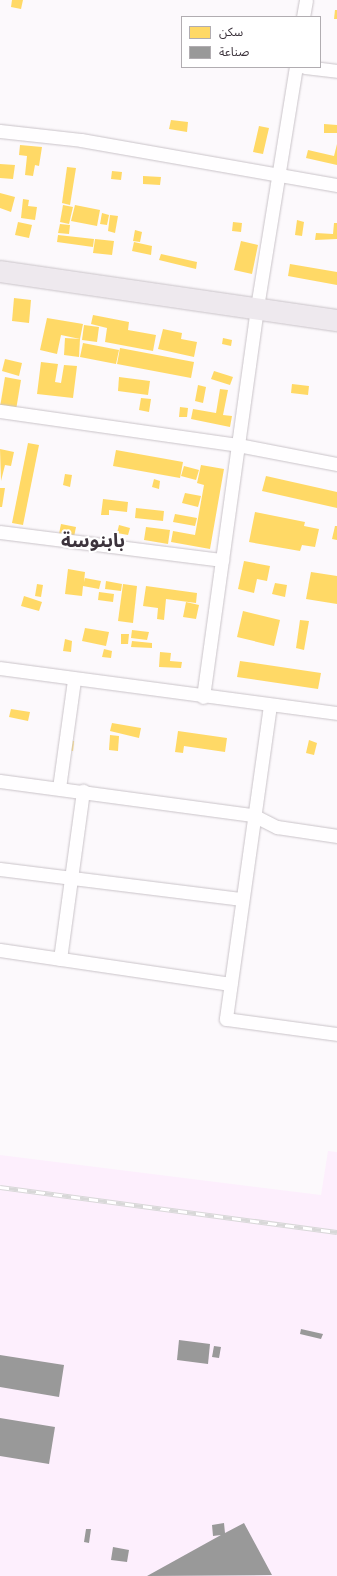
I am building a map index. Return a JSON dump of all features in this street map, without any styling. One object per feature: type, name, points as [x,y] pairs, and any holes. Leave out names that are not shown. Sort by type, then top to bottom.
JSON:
[{"type":"main road","points":[[0,271],[256,307],[337,320]]},
{"type":"street","points":[[303,16],[306,0]]},
{"type":"street","points":[[204,697],[256,307],[296,68]]},
{"type":"street","points":[[313,68],[337,71]]},
{"type":"street","points":[[0,131],[81,140],[337,185]]},
{"type":"street","points":[[0,411],[238,445],[337,464]]},
{"type":"street","points":[[0,532],[222,560]]},
{"type":"street","points":[[0,668],[74,680],[337,713]]},
{"type":"street","points":[[59,788],[74,680]]},
{"type":"street","points":[[270,705],[253,815],[226,1019],[337,1034]]},
{"type":"street","points":[[0,781],[253,815],[277,826],[337,836]]},
{"type":"street","points":[[60,959],[83,791]]},
{"type":"street","points":[[0,869],[242,899]]},
{"type":"street","points":[[0,950],[231,984]]},
{"type":"shaded area","points":[[328,1151],[337,1152],[337,1576],[0,1576],[0,1155],[321,1195]]},
{"type":"building: سكن","points":[[12,0],[23,0],[21,9],[11,7]]},
{"type":"building: سكن","points":[[335,10],[337,10],[337,19],[334,19]]},
{"type":"building: سكن","points":[[171,120],[188,122],[187,132],[169,129]]},
{"type":"building: سكن","points":[[324,124],[337,125],[337,133],[324,133]]},
{"type":"building: سكن","points":[[259,126],[269,128],[263,154],[253,152]]},
{"type":"building: سكن","points":[[337,144],[337,165],[306,158],[308,150],[334,156]]},
{"type":"building: سكن","points":[[20,145],[42,147],[39,166],[35,165],[33,176],[25,175],[27,156],[19,155]]},
{"type":"building: سكن","points":[[0,164],[15,165],[13,179],[0,178]]},
{"type":"building: سكن","points":[[67,167],[76,168],[70,205],[62,203]]},
{"type":"building: سكن","points":[[112,171],[122,172],[121,180],[111,179]]},
{"type":"building: سكن","points":[[143,176],[161,177],[160,185],[143,184]]},
{"type":"building: سكن","points":[[0,193],[15,197],[11,212],[0,208]]},
{"type":"building: سكن","points":[[23,199],[29,200],[28,206],[37,207],[35,220],[21,218]]},
{"type":"building: سكن","points":[[63,205],[73,207],[69,224],[60,222]]},
{"type":"building: سكن","points":[[75,205],[100,210],[97,226],[71,221]]},
{"type":"building: سكن","points":[[102,213],[109,215],[107,225],[100,224]]},
{"type":"building: سكن","points":[[110,215],[118,216],[115,233],[108,231]]},
{"type":"building: سكن","points":[[297,220],[304,222],[302,236],[295,235]]},
{"type":"building: سكن","points":[[18,222],[32,225],[29,238],[15,235]]},
{"type":"building: سكن","points":[[233,222],[242,223],[241,232],[232,231]]},
{"type":"building: سكن","points":[[334,223],[337,223],[337,239],[315,240],[316,233],[333,234]]},
{"type":"building: سكن","points":[[60,224],[70,225],[69,234],[58,233]]},
{"type":"building: سكن","points":[[135,230],[142,232],[140,242],[133,241]]},
{"type":"building: سكن","points":[[58,235],[94,239],[93,247],[57,242]]},
{"type":"building: سكن","points":[[95,239],[114,241],[112,255],[93,253]]},
{"type":"building: سكن","points":[[241,241],[258,245],[252,274],[234,270]]},
{"type":"building: سكن","points":[[134,242],[152,246],[151,255],[132,251]]},
{"type":"building: سكن","points":[[161,254],[197,262],[196,269],[159,260]]},
{"type":"building: سكن","points":[[290,264],[337,272],[337,285],[288,276]]},
{"type":"building: سكن","points":[[14,298],[31,300],[29,323],[12,321]]},
{"type":"building: سكن","points":[[93,315],[129,322],[128,330],[156,335],[153,351],[105,342],[107,328],[91,324]]},
{"type":"building: سكن","points":[[47,318],[83,324],[80,339],[61,335],[57,354],[40,350]]},
{"type":"building: سكن","points":[[84,325],[99,327],[97,342],[82,340]]},
{"type":"building: سكن","points":[[163,329],[182,333],[181,339],[197,342],[194,357],[158,349]]},
{"type":"building: سكن","points":[[65,338],[80,339],[79,357],[64,355]]},
{"type":"building: سكن","points":[[223,338],[232,340],[231,346],[222,344]]},
{"type":"building: سكن","points":[[83,343],[119,350],[116,364],[80,357]]},
{"type":"building: سكن","points":[[120,348],[194,362],[191,378],[117,364]]},
{"type":"building: سكن","points":[[5,359],[22,363],[19,376],[2,371]]},
{"type":"building: سكن","points":[[41,362],[58,364],[55,382],[61,383],[64,365],[77,366],[73,398],[37,394]]},
{"type":"building: سكن","points":[[214,371],[233,377],[230,385],[211,379]]},
{"type":"building: سكن","points":[[5,377],[21,380],[16,410],[0,407]]},
{"type":"building: سكن","points":[[119,377],[150,381],[148,395],[118,391]]},
{"type":"building: سكن","points":[[292,384],[309,386],[308,395],[291,393]]},
{"type":"building: سكن","points":[[198,385],[206,387],[203,403],[195,401]]},
{"type":"building: سكن","points":[[220,389],[228,390],[223,415],[232,416],[230,427],[191,419],[193,409],[216,413]]},
{"type":"building: سكن","points":[[141,398],[151,399],[149,412],[139,410]]},
{"type":"building: سكن","points":[[180,407],[188,408],[187,417],[179,417]]},
{"type":"building: سكن","points":[[28,443],[39,445],[23,525],[12,523]]},
{"type":"building: سكن","points":[[0,449],[14,452],[11,466],[5,465],[1,481]]},
{"type":"building: سكن","points":[[116,450],[183,462],[180,478],[113,466]]},
{"type":"building: سكن","points":[[201,465],[224,469],[210,549],[171,542],[173,531],[195,535],[204,485],[197,483]]},
{"type":"building: سكن","points":[[184,466],[199,470],[196,480],[181,476]]},
{"type":"building: سكن","points":[[65,474],[72,475],[70,487],[63,485]]},
{"type":"building: سكن","points":[[266,476],[337,492],[337,508],[262,491]]},
{"type":"building: سكن","points":[[154,479],[160,481],[159,489],[152,487]]},
{"type":"building: سكن","points":[[0,488],[5,488],[2,507],[0,507]]},
{"type":"building: سكن","points":[[185,493],[201,496],[198,507],[182,503]]},
{"type":"building: سكن","points":[[103,499],[128,502],[127,512],[109,510],[109,515],[101,515]]},
{"type":"building: سكن","points":[[136,508],[164,511],[163,521],[135,518]]},
{"type":"building: سكن","points":[[255,512],[305,522],[304,526],[319,529],[315,547],[302,545],[300,551],[249,542]]},
{"type":"building: سكن","points":[[175,514],[197,518],[195,526],[173,522]]},
{"type":"building: سكن","points":[[61,524],[76,527],[74,537],[59,534]]},
{"type":"building: سكن","points":[[119,525],[130,528],[128,535],[117,533]]},
{"type":"building: سكن","points":[[335,526],[337,526],[337,540],[332,539]]},
{"type":"building: سكن","points":[[146,527],[170,530],[168,544],[144,540]]},
{"type":"building: سكن","points":[[244,561],[270,566],[267,581],[257,579],[254,593],[238,589]]},
{"type":"building: سكن","points":[[68,569],[85,572],[84,582],[85,578],[101,581],[99,589],[83,586],[82,596],[65,594]]},
{"type":"building: سكن","points":[[311,572],[337,576],[337,604],[306,599]]},
{"type":"building: سكن","points":[[106,581],[122,584],[121,591],[105,589]]},
{"type":"building: سكن","points":[[275,583],[287,585],[285,597],[272,594]]},
{"type":"building: سكن","points":[[37,584],[43,585],[41,597],[35,596]]},
{"type":"building: سكن","points":[[123,584],[137,586],[133,623],[118,621]]},
{"type":"building: سكن","points":[[146,586],[197,593],[196,603],[166,599],[164,620],[157,619],[158,608],[143,606]]},
{"type":"building: سكن","points":[[99,592],[114,594],[113,602],[98,600]]},
{"type":"building: سكن","points":[[24,596],[42,602],[39,611],[21,606]]},
{"type":"building: سكن","points":[[186,602],[199,605],[196,619],[183,617]]},
{"type":"building: سكن","points":[[243,611],[280,620],[274,646],[237,637]]},
{"type":"building: سكن","points":[[300,620],[309,621],[304,650],[296,648]]},
{"type":"building: سكن","points":[[85,628],[109,632],[106,646],[82,641]]},
{"type":"building: سكن","points":[[132,630],[149,632],[147,640],[131,638]]},
{"type":"building: سكن","points":[[121,634],[129,634],[128,644],[121,644]]},
{"type":"building: سكن","points":[[65,639],[72,641],[71,652],[63,651]]},
{"type":"building: سكن","points":[[132,641],[152,643],[152,648],[131,647]]},
{"type":"building: سكن","points":[[104,649],[112,651],[111,658],[102,657]]},
{"type":"building: سكن","points":[[160,652],[171,653],[170,661],[182,662],[181,668],[159,667]]},
{"type":"building: سكن","points":[[240,661],[321,673],[318,689],[237,677]]},
{"type":"building: سكن","points":[[11,709],[30,712],[28,721],[9,717]]},
{"type":"building: سكن","points":[[112,723],[141,728],[139,738],[110,731]]},
{"type":"building: سكن","points":[[178,731],[227,738],[225,752],[184,746],[183,753],[175,752]]},
{"type":"building: سكن","points":[[110,735],[119,736],[118,751],[109,750]]},
{"type":"building: سكن","points":[[61,740],[74,741],[73,751],[60,749]]},
{"type":"building: سكن","points":[[309,740],[317,743],[314,755],[306,753]]},
{"type":"building: صناعة","points":[[301,1329],[323,1334],[321,1339],[300,1334]]},
{"type":"building: صناعة","points":[[179,1340],[210,1344],[208,1364],[177,1360]]},
{"type":"building: صناعة","points":[[214,1346],[221,1347],[219,1358],[212,1357]]},
{"type":"building: صناعة","points":[[0,1355],[64,1365],[59,1397],[0,1387]]},
{"type":"building: صناعة","points":[[0,1418],[55,1427],[49,1464],[0,1456]]},
{"type":"building: صناعة","points":[[224,1523],[225,1533],[244,1523],[272,1575],[147,1576],[221,1535],[213,1536],[212,1525]]},
{"type":"building: صناعة","points":[[86,1529],[91,1529],[89,1543],[84,1542]]},
{"type":"building: صناعة","points":[[113,1547],[129,1550],[127,1562],[111,1560]]},
{"type":"railway","points":[[0,1187],[337,1232]]},
{"type":"district","name":"بابنوسة","points":[[93,541]]}]
